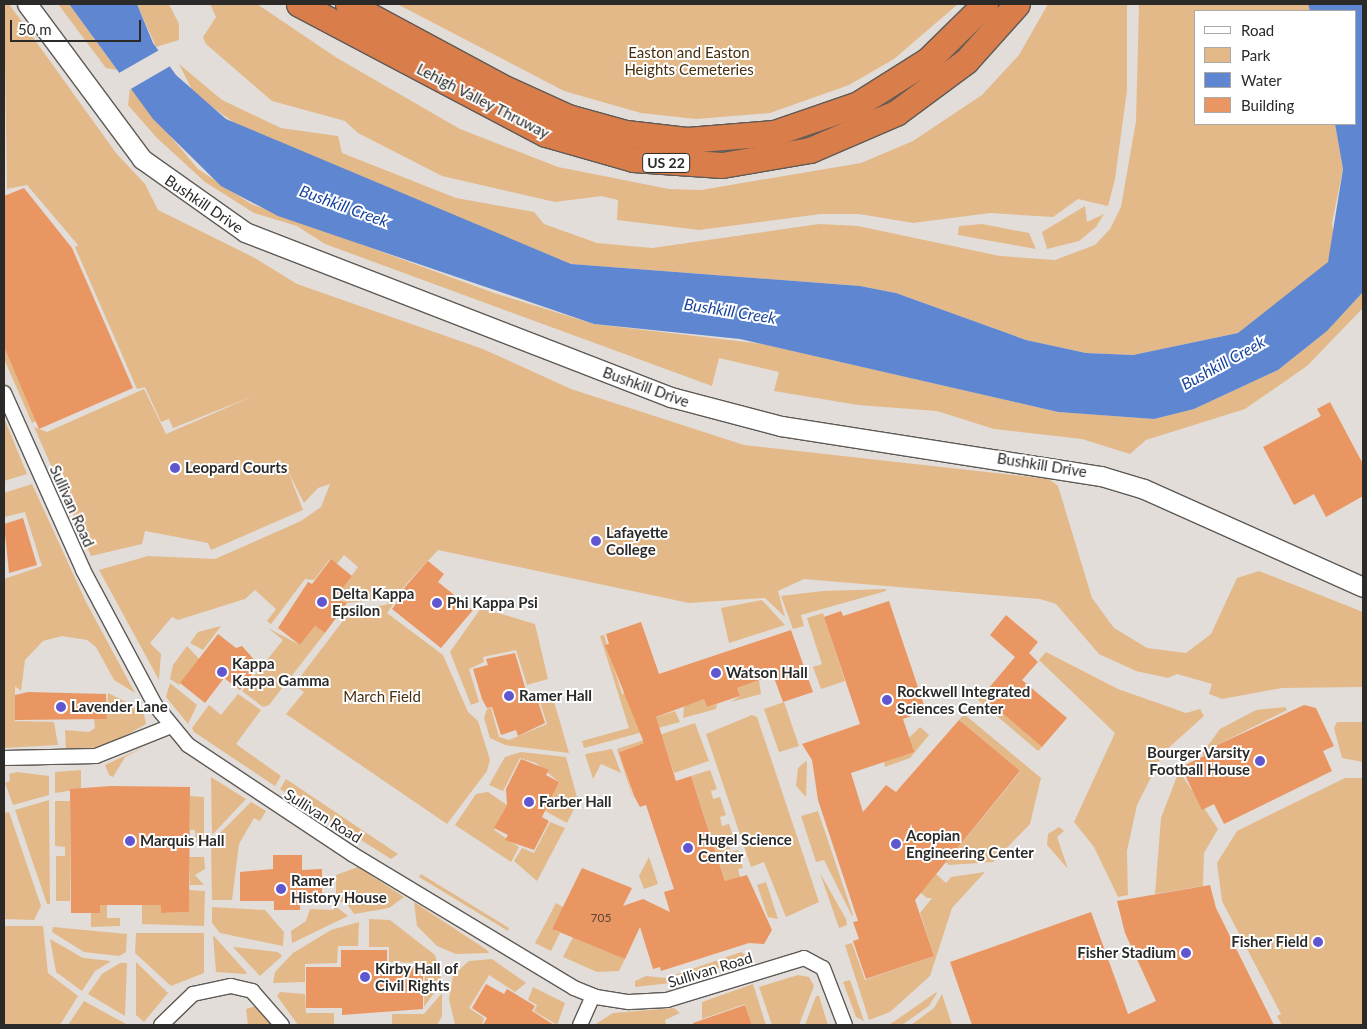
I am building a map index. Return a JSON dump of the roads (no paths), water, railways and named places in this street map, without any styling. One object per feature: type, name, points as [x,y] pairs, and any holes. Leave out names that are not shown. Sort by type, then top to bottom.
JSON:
[{"type":"highway","name":"Lehigh Valley Thruway","points":[[299,4],[546,134],[633,159],[704,165],[750,163],[810,150],[896,114],[966,61],[1017,4]]},
{"type":"highway","name":"Lehigh Valley Thruway","points":[[348,4],[500,86],[568,117],[626,134],[687,140],[774,133],[858,104],[928,60],[985,4]]},
{"type":"street","name":"Bushkill Drive","points":[[27,4],[142,160],[245,232],[671,397],[781,426],[1101,476],[1144,489],[1363,587]]},
{"type":"street","name":"Sullivan Road","points":[[4,393],[83,570],[169,727],[188,746],[289,814],[593,996],[667,1000],[793,960],[812,960],[827,975],[846,1025]]},
{"type":"street","points":[[4,758],[96,756],[169,727]]},
{"type":"street","points":[[161,1025],[193,994],[231,986],[252,991],[282,1025]]},
{"type":"street","points":[[580,1025],[593,996]]},
{"type":"water","name":"Bushkill Creek","points":[[69,4],[137,4],[153,43],[176,75],[226,119],[571,264],[860,286],[896,293],[1026,340],[1086,353],[1133,355],[1238,333],[1328,262],[1343,169],[1335,125],[1357,125],[1357,10],[1310,10],[1308,4],[1363,4],[1363,292],[1327,331],[1278,370],[1194,409],[1154,419],[1058,412],[740,339],[594,324],[278,216],[221,186],[153,119]]},
{"type":"place","name":"Leopard Courts","points":[[175,468]]},
{"type":"place","name":"Lafayette College","points":[[596,541]]},
{"type":"place","name":"Delta Kappa Epsilon","points":[[322,602]]},
{"type":"place","name":"Phi Kappa Psi","points":[[437,603]]},
{"type":"place","name":"Kappa Kappa Gamma","points":[[222,672]]},
{"type":"place","name":"Watson Hall","points":[[716,673]]},
{"type":"place","name":"Ramer Hall","points":[[509,696]]},
{"type":"place","name":"Rockwell Integrated Sciences Center","points":[[887,700]]},
{"type":"place","name":"Lavender Lane","points":[[61,707]]},
{"type":"place","name":"Bourger Varsity Football House","points":[[1260,761]]},
{"type":"place","name":"Farber Hall","points":[[529,802]]},
{"type":"place","name":"Marquis Hall","points":[[130,841]]},
{"type":"place","name":"Acopian Engineering Center","points":[[896,844]]},
{"type":"place","name":"Hugel Science Center","points":[[688,848]]},
{"type":"place","name":"Ramer History House","points":[[281,889]]},
{"type":"place","name":"Fisher Field","points":[[1318,942]]},
{"type":"place","name":"Fisher Stadium","points":[[1186,953]]},
{"type":"place","name":"Kirby Hall of Civil Rights","points":[[365,977]]},
{"type":"park label","name":"Easton and Easton Heights Cemeteries","points":[[689,60]]},
{"type":"park label","name":"March Field","points":[[382,697]]}]
